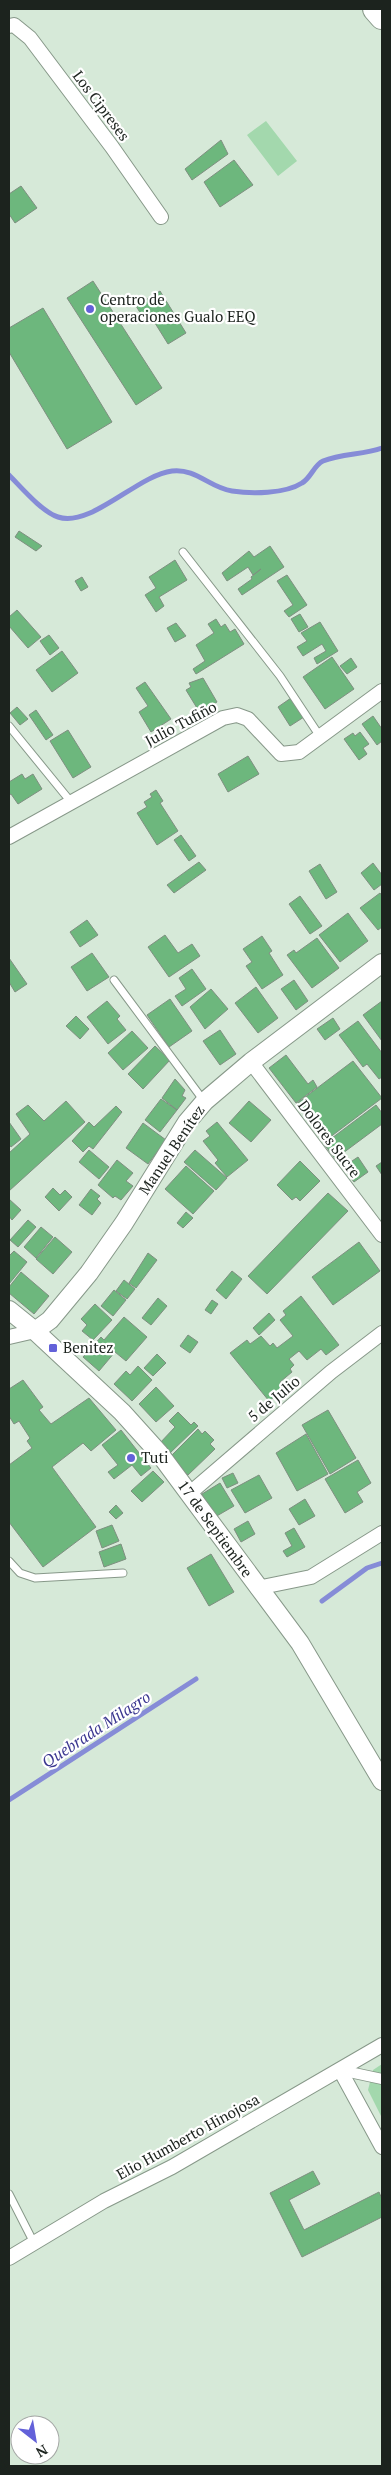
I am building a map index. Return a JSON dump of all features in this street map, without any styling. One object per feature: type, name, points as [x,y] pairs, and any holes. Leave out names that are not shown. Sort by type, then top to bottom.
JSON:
[{"type":"highway","points":[[375,9],[382,17]]},
{"type":"street","name":"Los Cipreses","points":[[9,26],[14,24],[30,38],[112,147],[161,217]]},
{"type":"street","name":"Julio Tufiño","points":[[9,837],[223,718],[237,715],[248,719],[281,754],[299,752],[321,738],[382,691]]},
{"type":"street","name":"Manuel Benítez","points":[[9,1337],[35,1331],[50,1320],[89,1273],[124,1223],[187,1122],[204,1101],[251,1062],[382,963]]},
{"type":"street","name":"Dolores Sucre","points":[[251,1062],[382,1234]]},
{"type":"street","name":"17 de Septiembre","points":[[9,1310],[35,1331],[122,1412],[190,1493],[300,1643],[382,1781]]},
{"type":"street","name":"5 de Julio","points":[[190,1493],[331,1372],[382,1333]]},
{"type":"street","points":[[258,1588],[311,1577],[382,1533]]},
{"type":"street","name":"Elio Humberto Hinojosa","points":[[9,2258],[104,2201],[172,2167],[382,2045]]},
{"type":"street","points":[[340,2070],[382,2078]]},
{"type":"street","points":[[340,2070],[377,2126],[382,2147]]},
{"type":"lane","points":[[183,552],[280,676],[321,738]]},
{"type":"lane","points":[[9,726],[71,802]]},
{"type":"lane","points":[[114,980],[204,1101]]},
{"type":"lane","points":[[9,1561],[20,1573],[34,1578],[123,1573]]},
{"type":"lane","points":[[9,2194],[34,2243]]},
{"type":"green space","points":[[266,121],[297,161],[278,176],[247,135]]},
{"type":"green space","points":[[382,2064],[382,2118],[368,2090],[373,2070]]},
{"type":"building","points":[[221,140],[228,154],[192,180],[185,169]]},
{"type":"building","points":[[234,160],[253,185],[220,207],[204,182]]},
{"type":"building","points":[[21,186],[37,208],[15,223],[9,214],[9,194]]},
{"type":"building","points":[[93,281],[162,388],[136,405],[67,298]]},
{"type":"building","points":[[160,291],[186,333],[168,344],[150,315],[144,319],[136,306]]},
{"type":"building","points":[[43,308],[112,422],[67,449],[9,352],[9,328]]},
{"type":"building","points":[[19,531],[42,546],[36,551],[15,537]]},
{"type":"building","points":[[270,546],[284,567],[242,595],[238,589],[252,579],[251,577],[261,569],[253,575],[248,567],[227,581],[222,573],[249,551],[254,557]]},
{"type":"building","points":[[175,560],[187,580],[159,597],[164,606],[156,612],[145,595],[156,588],[149,577]]},
{"type":"building","points":[[287,575],[307,605],[289,617],[284,611],[293,605],[277,581]]},
{"type":"building","points":[[82,577],[88,587],[81,591],[75,581]]},
{"type":"building","points":[[17,610],[41,637],[28,648],[9,626],[9,617]]},
{"type":"building","points":[[300,614],[308,627],[299,632],[291,619]]},
{"type":"building","points":[[216,619],[221,627],[225,624],[230,632],[235,629],[244,644],[196,674],[193,669],[205,661],[196,645],[214,633],[208,624]]},
{"type":"building","points":[[320,622],[338,651],[317,664],[314,658],[326,651],[322,644],[303,656],[297,647],[307,641],[301,633]]},
{"type":"building","points":[[176,623],[186,636],[175,642],[167,628]]},
{"type":"building","points":[[49,635],[59,648],[50,655],[40,641]]},
{"type":"building","points":[[62,651],[78,673],[52,692],[36,670]]},
{"type":"building","points":[[332,657],[354,689],[325,709],[303,677]]},
{"type":"building","points":[[351,658],[357,667],[347,674],[340,666]]},
{"type":"building","points":[[203,678],[217,702],[200,713],[186,690],[191,687],[189,683]]},
{"type":"building","points":[[145,682],[171,719],[151,732],[139,712],[148,706],[136,688]]},
{"type":"building","points":[[291,698],[304,717],[290,726],[278,707]]},
{"type":"building","points":[[17,707],[28,719],[20,725],[10,713]]},
{"type":"building","points":[[36,710],[53,735],[46,740],[29,715]]},
{"type":"building","points":[[373,716],[382,729],[382,741],[377,745],[362,724]]},
{"type":"building","points":[[68,730],[91,767],[73,778],[50,741]]},
{"type":"building","points":[[360,732],[369,744],[363,748],[367,754],[359,760],[344,739],[353,733],[355,736]]},
{"type":"building","points":[[248,756],[259,774],[228,792],[218,774]]},
{"type":"building","points":[[22,774],[25,779],[33,774],[42,789],[18,804],[11,794],[9,795],[9,782]]},
{"type":"building","points":[[156,790],[163,801],[160,803],[178,831],[157,845],[137,813],[147,807],[144,802],[152,797],[150,794]]},
{"type":"building","points":[[181,835],[196,856],[189,861],[174,840]]},
{"type":"building","points":[[199,862],[206,870],[174,893],[167,885]]},
{"type":"building","points":[[373,863],[382,875],[382,884],[374,890],[361,873]]},
{"type":"building","points":[[320,864],[337,892],[326,899],[309,871]]},
{"type":"building","points":[[380,893],[382,896],[382,927],[378,930],[360,908]]},
{"type":"building","points":[[300,896],[322,926],[310,934],[289,904]]},
{"type":"building","points":[[348,913],[368,941],[340,962],[319,935]]},
{"type":"building","points":[[87,920],[98,935],[80,947],[70,932]]},
{"type":"building","points":[[165,935],[178,953],[192,944],[200,956],[169,977],[148,947]]},
{"type":"building","points":[[262,936],[272,951],[269,953],[283,975],[262,989],[246,966],[252,962],[243,949]]},
{"type":"building","points":[[317,938],[339,968],[312,988],[287,955],[294,950],[296,953]]},
{"type":"building","points":[[92,953],[109,977],[87,991],[71,967]]},
{"type":"building","points":[[9,958],[27,984],[15,992],[9,982]]},
{"type":"building","points":[[192,969],[206,989],[182,1006],[175,996],[186,989],[179,978]]},
{"type":"building","points":[[294,980],[308,1001],[296,1010],[281,989]]},
{"type":"building","points":[[256,987],[278,1018],[258,1033],[235,1003]]},
{"type":"building","points":[[211,989],[228,1009],[205,1029],[190,1007]]},
{"type":"building","points":[[170,999],[192,1031],[169,1047],[147,1015]]},
{"type":"building","points":[[107,1001],[120,1016],[117,1019],[126,1030],[108,1044],[87,1017]]},
{"type":"building","points":[[382,1001],[382,1041],[363,1015]]},
{"type":"building","points":[[76,1016],[89,1029],[80,1039],[66,1026]]},
{"type":"building","points":[[333,1018],[340,1029],[325,1040],[317,1029]]},
{"type":"building","points":[[358,1021],[382,1053],[382,1077],[379,1079],[367,1064],[363,1067],[339,1035]]},
{"type":"building","points":[[220,1030],[236,1054],[220,1065],[203,1041]]},
{"type":"building","points":[[132,1031],[148,1048],[123,1070],[108,1053]]},
{"type":"building","points":[[155,1046],[170,1060],[143,1089],[128,1074]]},
{"type":"building","points":[[286,1055],[308,1084],[313,1080],[317,1087],[296,1103],[269,1068]]},
{"type":"building","points":[[353,1061],[382,1098],[325,1141],[296,1104]]},
{"type":"building","points":[[175,1079],[185,1090],[182,1096],[186,1098],[177,1110],[162,1098]]},
{"type":"building","points":[[161,1099],[177,1110],[160,1132],[145,1120]]},
{"type":"building","points":[[66,1101],[85,1122],[9,1191],[9,1153],[30,1134],[16,1114],[28,1105],[44,1121]]},
{"type":"building","points":[[249,1101],[271,1120],[251,1142],[229,1123]]},
{"type":"building","points":[[376,1105],[382,1113],[382,1124],[335,1159],[324,1144]]},
{"type":"building","points":[[116,1106],[122,1112],[93,1149],[89,1146],[83,1152],[72,1141],[89,1122],[94,1127]]},
{"type":"building","points":[[9,1122],[21,1139],[11,1147],[9,1144]]},
{"type":"building","points":[[217,1122],[248,1160],[227,1177],[215,1163],[218,1160],[203,1141],[210,1136],[206,1131]]},
{"type":"building","points":[[143,1123],[166,1140],[148,1164],[126,1148]]},
{"type":"building","points":[[89,1150],[109,1167],[99,1179],[79,1162]]},
{"type":"building","points":[[195,1150],[227,1178],[216,1190],[184,1162]]},
{"type":"building","points":[[358,1157],[368,1172],[354,1182],[343,1167]]},
{"type":"building","points":[[117,1160],[133,1173],[126,1181],[133,1186],[121,1200],[115,1196],[113,1198],[98,1185]]},
{"type":"building","points":[[300,1161],[320,1181],[300,1201],[296,1197],[292,1200],[277,1185]]},
{"type":"building","points":[[382,1162],[382,1175],[376,1166]]},
{"type":"building","points":[[186,1166],[214,1191],[193,1214],[165,1189]]},
{"type":"building","points":[[53,1188],[60,1195],[65,1190],[72,1197],[59,1211],[45,1197]]},
{"type":"building","points":[[91,1189],[100,1196],[97,1199],[101,1203],[92,1215],[79,1205]]},
{"type":"building","points":[[328,1193],[348,1211],[267,1294],[248,1276]]},
{"type":"building","points":[[9,1199],[21,1210],[12,1220],[9,1216]]},
{"type":"building","points":[[186,1212],[193,1218],[183,1228],[177,1223]]},
{"type":"building","points":[[28,1220],[36,1227],[18,1247],[10,1240]]},
{"type":"building","points":[[41,1227],[53,1237],[36,1258],[24,1247]]},
{"type":"building","points":[[55,1237],[72,1252],[53,1274],[36,1259]]},
{"type":"building","points":[[359,1242],[380,1271],[333,1305],[312,1277]]},
{"type":"building","points":[[14,1251],[27,1262],[9,1284],[9,1256]]},
{"type":"building","points":[[148,1253],[157,1260],[136,1288],[129,1283]]},
{"type":"building","points":[[232,1271],[242,1279],[226,1299],[216,1290]]},
{"type":"building","points":[[21,1272],[49,1296],[34,1314],[9,1293],[9,1287]]},
{"type":"building","points":[[124,1280],[135,1289],[127,1299],[116,1291]]},
{"type":"building","points":[[114,1290],[126,1300],[113,1316],[101,1306]]},
{"type":"building","points":[[301,1296],[339,1345],[326,1355],[321,1349],[307,1360],[299,1351],[289,1359],[294,1365],[290,1369],[292,1372],[280,1382],[285,1388],[269,1401],[230,1353],[247,1340],[250,1344],[261,1336],[270,1346],[273,1343],[277,1348],[293,1336],[280,1320],[286,1315],[283,1311]]},
{"type":"building","points":[[158,1298],[167,1306],[151,1325],[142,1318]]},
{"type":"building","points":[[212,1300],[218,1304],[211,1314],[205,1310]]},
{"type":"building","points":[[95,1304],[112,1320],[93,1340],[82,1331],[87,1325],[81,1319]]},
{"type":"building","points":[[269,1313],[275,1320],[259,1335],[253,1328]]},
{"type":"building","points":[[124,1317],[147,1337],[126,1361],[115,1352],[99,1371],[83,1357],[101,1337],[104,1340]]},
{"type":"building","points":[[188,1335],[198,1342],[190,1353],[180,1346]]},
{"type":"building","points":[[157,1354],[166,1363],[153,1376],[144,1368]]},
{"type":"building","points":[[138,1366],[152,1380],[132,1401],[114,1384],[126,1371],[130,1375]]},
{"type":"building","points":[[23,1380],[43,1407],[39,1410],[51,1424],[89,1398],[116,1430],[91,1451],[83,1443],[52,1467],[96,1527],[43,1567],[9,1522],[9,1465],[32,1448],[27,1441],[30,1438],[19,1421],[14,1424],[9,1416],[9,1389]]},
{"type":"building","points":[[156,1387],[174,1406],[156,1422],[139,1404]]},
{"type":"building","points":[[328,1410],[356,1458],[330,1474],[302,1425]]},
{"type":"building","points":[[178,1412],[191,1425],[194,1422],[198,1426],[169,1454],[159,1444],[175,1427],[169,1421]]},
{"type":"building","points":[[198,1429],[202,1434],[205,1431],[214,1440],[210,1444],[215,1449],[188,1475],[170,1457]]},
{"type":"building","points":[[121,1430],[151,1468],[141,1476],[132,1465],[114,1479],[108,1472],[118,1465],[102,1445]]},
{"type":"building","points":[[306,1434],[328,1474],[297,1491],[276,1453]]},
{"type":"building","points":[[358,1460],[371,1483],[357,1492],[363,1502],[345,1513],[325,1479]]},
{"type":"building","points":[[153,1471],[164,1482],[142,1502],[131,1491]]},
{"type":"building","points":[[233,1473],[238,1483],[227,1488],[222,1478]]},
{"type":"building","points":[[259,1475],[272,1498],[245,1513],[231,1490]]},
{"type":"building","points":[[220,1483],[234,1506],[215,1517],[202,1494]]},
{"type":"building","points":[[305,1499],[315,1516],[299,1525],[289,1509]]},
{"type":"building","points":[[116,1505],[123,1513],[116,1519],[109,1512]]},
{"type":"building","points":[[248,1521],[255,1534],[241,1542],[234,1529]]},
{"type":"building","points":[[112,1525],[119,1541],[102,1548],[96,1531]]},
{"type":"building","points":[[294,1528],[305,1547],[287,1557],[283,1551],[292,1546],[285,1533]]},
{"type":"building","points":[[121,1544],[126,1559],[104,1567],[99,1552]]},
{"type":"building","points":[[211,1554],[234,1592],[209,1606],[187,1568]]},
{"type":"building","points":[[313,2171],[320,2184],[289,2200],[304,2230],[379,2192],[382,2199],[382,2217],[302,2257],[270,2193]]},
{"type":"waterway","points":[[9,475],[45,510],[58,517],[71,518],[85,515],[144,481],[172,471],[188,472],[232,491],[249,493],[268,492],[295,487],[308,478],[317,465],[323,461],[382,448]]},
{"type":"waterway","name":"Quebrada Milagro","points":[[322,1601],[367,1568],[382,1563]]},
{"type":"waterway","name":"Quebrada Milagro","points":[[9,1800],[196,1679]]},
{"type":"place","name":"Centro de operaciones Gualo EEQ","points":[[90,309]]},
{"type":"place","name":"Benitez","points":[[53,1348]]},
{"type":"place","name":"Tuti","points":[[131,1458]]}]
